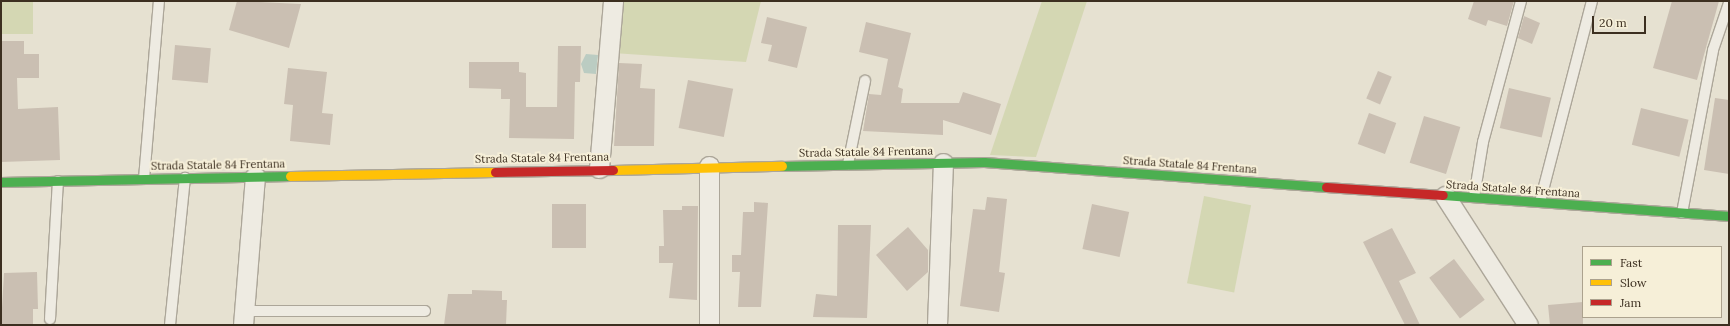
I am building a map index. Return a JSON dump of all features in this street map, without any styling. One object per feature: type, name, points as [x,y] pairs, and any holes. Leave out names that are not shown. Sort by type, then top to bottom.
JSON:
[{"type":"main road","name":"Strada Statale 84 Frentana","points":[[1,182],[599,168],[984,162],[1729,216]]},
{"type":"street","points":[[599,168],[613,1]]},
{"type":"street","points":[[937,325],[943,162]]},
{"type":"street","points":[[709,166],[709,325]]},
{"type":"street","points":[[244,318],[255,176]]},
{"type":"street","points":[[1445,196],[1528,325]]},
{"type":"lane","points":[[144,179],[159,1]]},
{"type":"lane","points":[[1474,197],[1483,142],[1521,1]]},
{"type":"lane","points":[[1540,202],[1592,1]]},
{"type":"lane","points":[[1682,213],[1713,50],[1729,3]]},
{"type":"lane","points":[[848,164],[865,81]]},
{"type":"lane","points":[[170,325],[185,178]]},
{"type":"lane","points":[[50,319],[58,181]]},
{"type":"lane","points":[[244,318],[426,311]]},
{"type":"green space","points":[[1,1],[33,1],[33,34],[1,34]]},
{"type":"green space","points":[[617,1],[761,1],[746,62],[613,53]]},
{"type":"green space","points":[[1042,1],[1087,1],[1036,157],[990,155]]},
{"type":"green space","points":[[1204,196],[1251,205],[1234,293],[1187,283]]},
{"type":"shaded area","points":[[586,54],[598,55],[596,74],[584,73],[581,64]]},
{"type":"building","points":[[237,1],[301,4],[289,48],[229,30]]},
{"type":"building","points":[[1474,1],[1514,1],[1507,26],[1488,20],[1486,26],[1468,19]]},
{"type":"building","points":[[1672,1],[1719,1],[1697,80],[1653,68]]},
{"type":"building","points":[[1524,16],[1540,23],[1532,44],[1518,38]]},
{"type":"building","points":[[767,17],[807,27],[797,68],[768,61],[772,45],[761,43]]},
{"type":"building","points":[[866,22],[911,33],[898,87],[903,89],[901,103],[959,103],[963,92],[1001,104],[991,135],[943,120],[943,135],[863,131],[869,94],[881,95],[888,59],[859,52]]},
{"type":"building","points":[[1,41],[24,41],[24,54],[39,54],[39,78],[17,78],[18,109],[58,107],[60,160],[1,162]]},
{"type":"building","points":[[175,45],[211,48],[208,83],[172,80]]},
{"type":"building","points":[[558,46],[581,46],[580,82],[575,82],[574,139],[509,138],[510,99],[501,99],[501,89],[469,88],[469,62],[519,62],[519,72],[526,73],[526,107],[557,107]]},
{"type":"building","points":[[619,63],[642,64],[640,88],[655,89],[654,146],[614,146]]},
{"type":"building","points":[[288,68],[327,72],[322,113],[333,114],[330,145],[290,141],[293,105],[284,104]]},
{"type":"building","points":[[1378,71],[1392,77],[1380,104],[1366,99]]},
{"type":"building","points":[[688,80],[733,89],[724,137],[679,128]]},
{"type":"building","points":[[1509,88],[1551,98],[1542,138],[1500,128]]},
{"type":"building","points":[[1715,98],[1729,100],[1729,174],[1704,170]]},
{"type":"building","points":[[1641,108],[1689,120],[1679,157],[1632,145]]},
{"type":"building","points":[[1369,113],[1396,123],[1385,154],[1358,144]]},
{"type":"building","points":[[1424,116],[1460,127],[1446,174],[1410,163]]},
{"type":"building","points":[[987,197],[1007,199],[999,272],[1005,273],[999,312],[960,306],[973,209],[985,210]]},
{"type":"building","points":[[754,202],[768,203],[761,307],[738,307],[740,272],[732,272],[732,255],[741,255],[743,212],[754,212]]},
{"type":"building","points":[[552,204],[586,204],[586,248],[552,248]]},
{"type":"building","points":[[1092,204],[1129,212],[1120,257],[1082,249]]},
{"type":"building","points":[[682,206],[698,206],[697,300],[669,298],[673,263],[659,263],[659,246],[664,246],[663,210],[682,210]]},
{"type":"building","points":[[838,225],[871,225],[867,318],[813,317],[816,294],[837,296]]},
{"type":"building","points":[[908,227],[928,250],[928,272],[907,291],[876,255]]},
{"type":"building","points":[[1392,228],[1416,273],[1399,281],[1420,325],[1405,325],[1363,242]]},
{"type":"building","points":[[1454,259],[1485,300],[1460,318],[1429,278]]},
{"type":"building","points":[[37,272],[38,309],[33,309],[33,325],[1,325],[4,273]]},
{"type":"building","points":[[472,290],[502,291],[502,300],[507,300],[506,325],[444,325],[448,294],[472,294]]},
{"type":"building","points":[[1582,302],[1583,325],[1550,325],[1548,305]]},
{"type":"traffic: fast","points":[[782,166],[984,162],[1326,187]]},
{"type":"traffic: fast","points":[[1,182],[290,176]]},
{"type":"traffic: fast","points":[[1443,195],[1729,216]]},
{"type":"traffic: slow","points":[[613,170],[782,166]]},
{"type":"traffic: slow","points":[[290,176],[495,172]]},
{"type":"traffic: jam","points":[[495,172],[613,170]]},
{"type":"traffic: jam","points":[[1326,187],[1443,195]]}]
